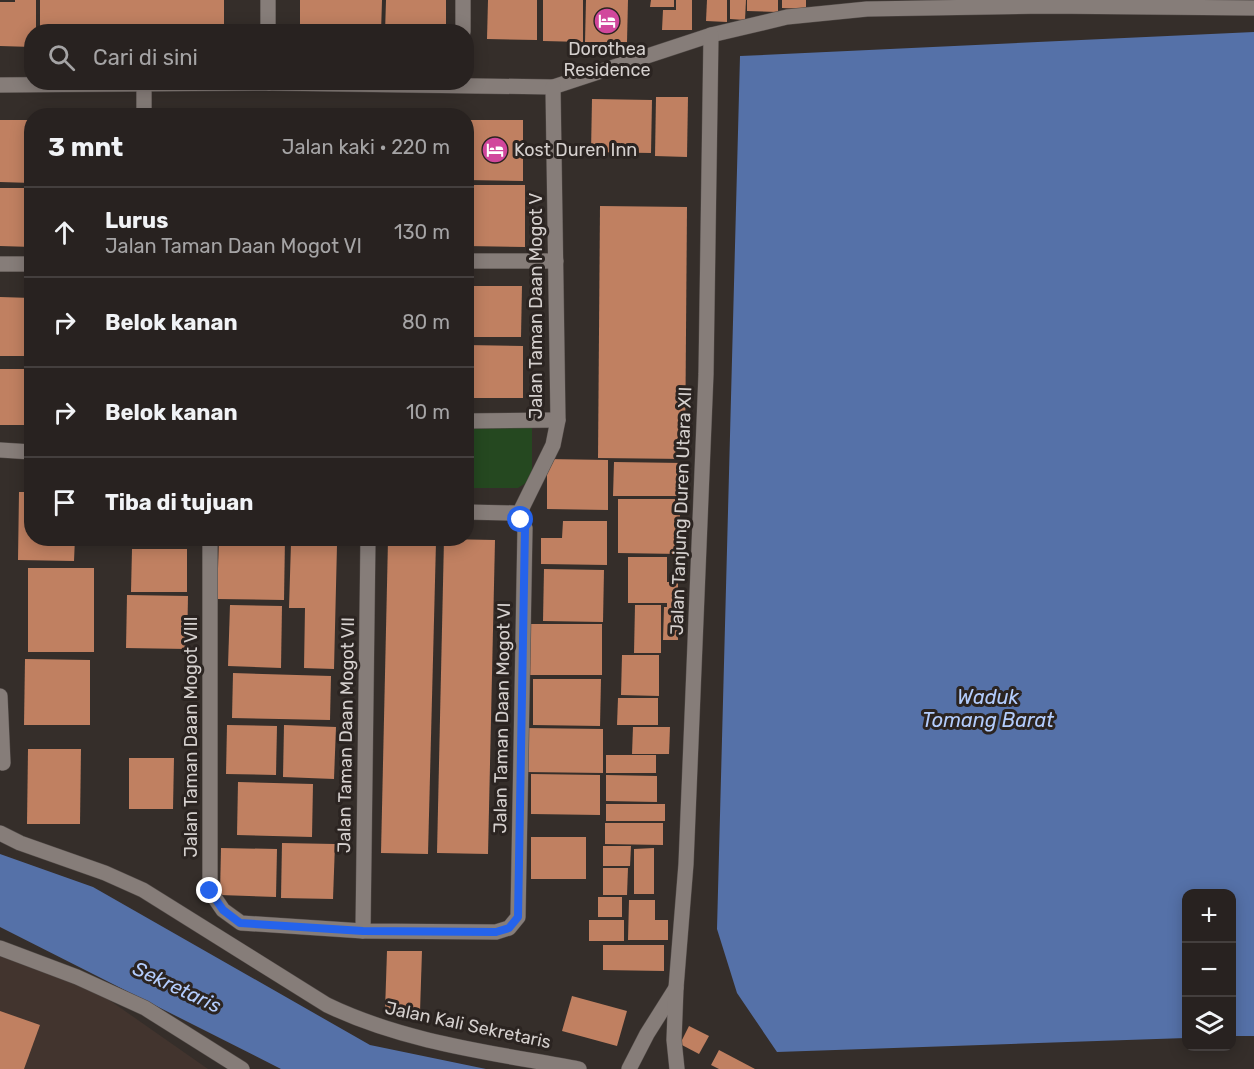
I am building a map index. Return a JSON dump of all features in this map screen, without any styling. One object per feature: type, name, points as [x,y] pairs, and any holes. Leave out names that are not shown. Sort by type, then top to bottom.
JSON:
[{"type":"street","points":[[268,0],[268,24]]},
{"type":"street","points":[[463,0],[463,24]]},
{"type":"street","points":[[474,84],[553,87],[711,35],[846,6],[867,9],[1045,6],[1254,8]]},
{"type":"street","name":"Jalan Tanjung Duren Utara XII","points":[[677,1069],[674,1040],[676,988],[686,864],[706,374],[711,35]]},
{"type":"street","points":[[0,85],[24,85]]},
{"type":"street","name":"Jalan Taman Daan Mogot V","points":[[520,518],[553,446],[558,420],[553,87]]},
{"type":"street","points":[[144,90],[144,108]]},
{"type":"street","points":[[474,261],[556,261]]},
{"type":"street","points":[[0,264],[24,264]]},
{"type":"street","points":[[474,421],[558,420]]},
{"type":"street","points":[[0,450],[24,452]]},
{"type":"street","points":[[474,512],[514,513],[520,518]]},
{"type":"street","name":"Jalan Taman Daan Mogot VI","points":[[363,931],[496,932],[509,928],[518,917],[525,528],[520,518]]},
{"type":"street","name":"Jalan Taman Daan Mogot VIII","points":[[210,546],[210,891],[223,910],[240,923],[363,931]]},
{"type":"street","name":"Jalan Taman Daan Mogot VII","points":[[363,931],[368,546]]},
{"type":"street","points":[[0,696],[3,763]]},
{"type":"street","name":"Jalan Kali Sekretaris","points":[[0,833],[20,843],[105,873],[142,890],[327,1005],[352,1017],[383,1029],[428,1040],[579,1069]]},
{"type":"street","points":[[0,948],[77,976],[145,1008],[242,1069]]},
{"type":"street","name":"Jalan Tanjung Duren Utara XII","points":[[628,1069],[676,988]]},
{"type":"shaded area","points":[[0,951],[82,981],[208,1069],[0,1069]]},
{"type":"green space","points":[[474,423],[532,425],[532,479],[518,488],[474,488]]},
{"type":"water","name":"Waduk Tomang Barat","points":[[1254,32],[1254,1036],[1236,1036],[1236,889],[1182,889],[1182,1038],[777,1052],[737,993],[717,929],[740,56]]},
{"type":"water","name":"Sekretaris","points":[[0,854],[93,887],[370,1045],[486,1069],[281,1069],[0,927]]},
{"type":"building","points":[[15,0],[36,0],[36,24],[24,24],[24,47],[0,46],[0,2],[15,2]]},
{"type":"building","points":[[40,0],[224,0],[224,24],[40,24]]},
{"type":"building","points":[[300,0],[382,0],[381,24],[300,24]]},
{"type":"building","points":[[386,0],[446,0],[446,24],[385,24]]},
{"type":"building","points":[[488,0],[537,0],[537,40],[487,39]]},
{"type":"building","points":[[543,0],[583,0],[583,42],[543,41]]},
{"type":"building","name":"Dorothea Residence","points":[[586,0],[628,0],[627,42],[585,42]]},
{"type":"building","points":[[651,0],[674,0],[674,7],[650,7]]},
{"type":"building","points":[[676,0],[692,0],[692,30],[662,30],[663,10],[676,10]]},
{"type":"building","points":[[707,0],[727,0],[727,22],[706,21]]},
{"type":"building","points":[[730,0],[746,0],[745,20],[730,19]]},
{"type":"building","points":[[747,0],[778,0],[778,12],[747,11]]},
{"type":"building","points":[[782,0],[806,0],[806,9],[782,8]]},
{"type":"building","points":[[656,97],[688,97],[687,157],[655,156]]},
{"type":"building","points":[[592,99],[652,100],[651,153],[591,152]]},
{"type":"building","points":[[0,120],[24,120],[24,183],[0,182]]},
{"type":"building","name":"Kost Duren Inn","points":[[474,120],[523,120],[523,181],[474,180]]},
{"type":"building","points":[[474,185],[525,185],[525,247],[474,246]]},
{"type":"building","points":[[0,188],[24,188],[24,247],[0,246]]},
{"type":"building","points":[[600,206],[687,207],[685,459],[598,458]]},
{"type":"building","points":[[474,286],[522,286],[521,337],[474,337]]},
{"type":"building","points":[[0,297],[24,298],[24,356],[0,356]]},
{"type":"building","points":[[474,345],[523,346],[523,398],[474,398]]},
{"type":"building","points":[[0,369],[24,369],[24,425],[0,425]]},
{"type":"building","points":[[547,459],[608,460],[608,510],[547,509]]},
{"type":"building","points":[[614,462],[683,463],[682,496],[613,496]]},
{"type":"building","points":[[19,492],[24,492],[24,546],[75,546],[74,561],[18,560]]},
{"type":"building","points":[[618,499],[680,499],[680,554],[618,553]]},
{"type":"building","points":[[563,521],[607,521],[607,565],[541,564],[541,538],[562,538]]},
{"type":"building","points":[[474,540],[495,540],[488,854],[437,853],[444,546],[474,546]]},
{"type":"building","points":[[219,546],[285,546],[284,600],[217,599]]},
{"type":"building","points":[[291,546],[337,546],[334,669],[304,668],[305,608],[289,608]]},
{"type":"building","points":[[388,546],[436,546],[428,854],[381,853]]},
{"type":"building","points":[[132,549],[187,549],[187,592],[131,592]]},
{"type":"building","points":[[628,557],[667,557],[667,582],[678,582],[678,640],[663,640],[664,607],[667,607],[667,603],[628,603]]},
{"type":"building","points":[[28,568],[94,568],[94,652],[28,652]]},
{"type":"building","points":[[544,569],[604,570],[603,622],[543,621]]},
{"type":"building","points":[[127,595],[188,596],[187,649],[126,648]]},
{"type":"building","points":[[230,605],[282,606],[281,668],[228,666]]},
{"type":"building","points":[[635,605],[661,605],[661,653],[634,653]]},
{"type":"building","points":[[529,624],[602,624],[602,675],[529,675]]},
{"type":"building","points":[[622,655],[659,655],[659,696],[621,695]]},
{"type":"building","points":[[25,659],[90,660],[90,725],[24,725]]},
{"type":"building","points":[[233,673],[331,676],[330,720],[232,718]]},
{"type":"building","points":[[533,679],[601,679],[600,726],[533,725]]},
{"type":"building","points":[[618,698],[658,698],[658,725],[617,725]]},
{"type":"building","points":[[227,725],[277,726],[276,775],[226,774]]},
{"type":"building","points":[[284,725],[336,727],[334,779],[283,777]]},
{"type":"building","points":[[633,727],[670,727],[669,754],[632,754]]},
{"type":"building","points":[[525,728],[603,729],[603,773],[525,772]]},
{"type":"building","points":[[28,749],[81,749],[80,824],[27,824]]},
{"type":"building","points":[[606,755],[656,755],[656,773],[606,773]]},
{"type":"building","points":[[129,758],[174,758],[173,809],[129,809]]},
{"type":"building","points":[[531,774],[600,775],[600,815],[531,814]]},
{"type":"building","points":[[606,775],[657,776],[657,802],[606,801]]},
{"type":"building","points":[[238,782],[313,784],[312,837],[237,835]]},
{"type":"building","points":[[606,804],[665,804],[665,821],[606,821]]},
{"type":"building","points":[[605,823],[663,823],[663,845],[605,844]]},
{"type":"building","points":[[531,837],[586,837],[586,879],[531,879]]},
{"type":"building","points":[[282,843],[335,844],[333,899],[281,898]]},
{"type":"building","points":[[603,846],[631,846],[630,866],[603,866]]},
{"type":"building","points":[[221,848],[277,849],[276,897],[220,895]]},
{"type":"building","points":[[654,848],[654,894],[634,894],[634,849]]},
{"type":"building","points":[[603,868],[628,868],[627,895],[603,895]]},
{"type":"building","points":[[598,897],[622,897],[622,917],[598,917]]},
{"type":"building","points":[[629,900],[655,900],[655,920],[668,920],[668,940],[628,940]]},
{"type":"building","points":[[589,920],[624,920],[624,941],[589,941]]},
{"type":"building","points":[[603,945],[664,945],[664,971],[603,970]]},
{"type":"building","points":[[387,951],[422,951],[420,1012],[385,1011]]},
{"type":"building","points":[[572,996],[627,1011],[617,1046],[562,1031]]},
{"type":"building","points":[[0,1011],[40,1025],[24,1069],[0,1069]]},
{"type":"building","points":[[689,1026],[709,1036],[699,1054],[680,1044]]},
{"type":"building","points":[[719,1050],[755,1069],[719,1069],[711,1065]]},
{"type":"place","name":"Dorothea Residence","points":[[607,21]]},
{"type":"place","name":"Kost Duren Inn","points":[[495,150]]},
{"type":"route","points":[[210,891],[223,910],[240,923],[363,931],[496,932],[509,928],[518,917],[525,528],[521,520]]}]
